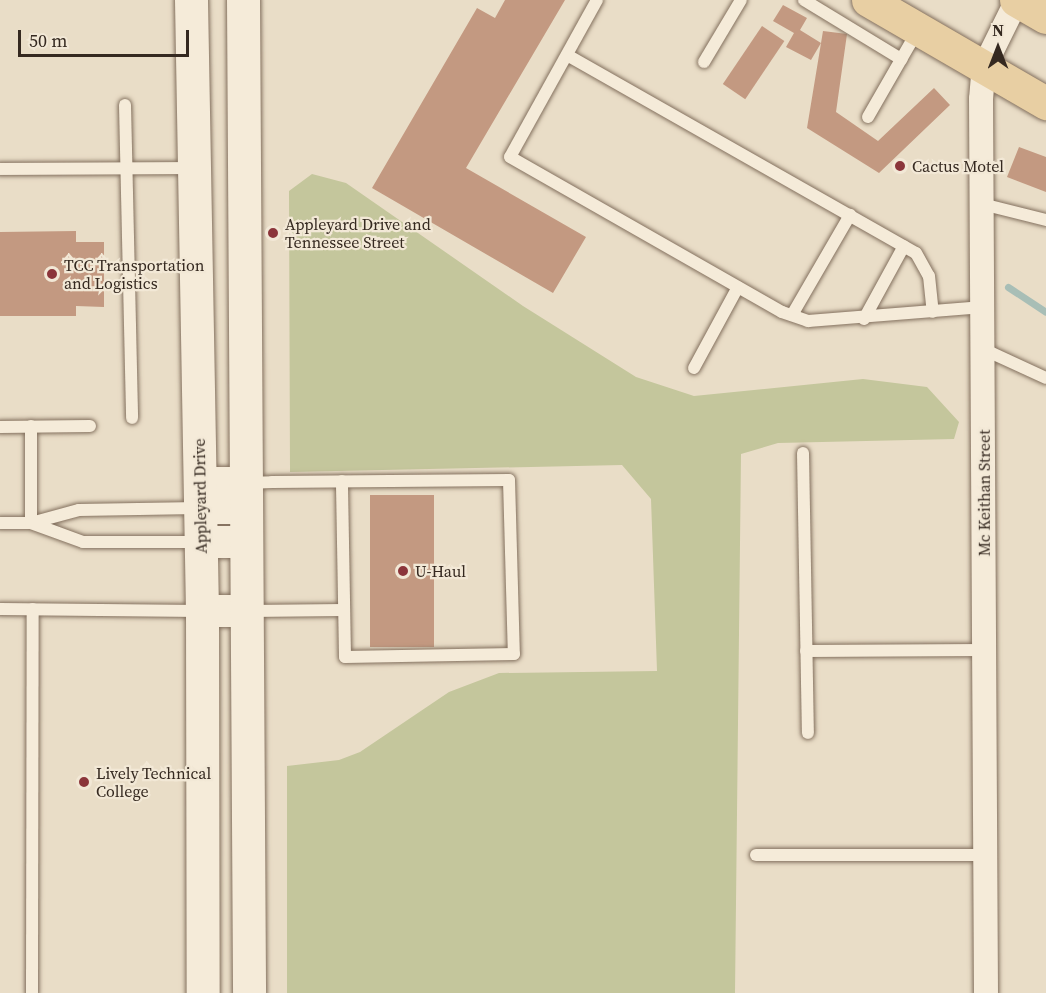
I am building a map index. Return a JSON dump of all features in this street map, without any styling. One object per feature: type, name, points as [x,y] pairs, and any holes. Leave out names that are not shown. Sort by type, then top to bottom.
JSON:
[{"type":"main road","name":"Appleyard Drive","points":[[191,0],[202,611],[203,993]]},
{"type":"main road","points":[[243,0],[249,993]]},
{"type":"main road","points":[[868,0],[1046,102]]},
{"type":"main road","points":[[1017,0],[1046,17]]},
{"type":"street","name":"Mc Keithan Street","points":[[986,993],[982,204],[984,67],[1017,0]]},
{"type":"street","points":[[200,496],[247,495]]},
{"type":"street","points":[[200,542],[248,542]]},
{"type":"street","points":[[202,611],[248,611]]},
{"type":"lane","points":[[597,0],[510,157],[738,286],[808,321],[864,319],[983,307]]},
{"type":"lane","points":[[704,62],[741,0]]},
{"type":"lane","points":[[804,0],[901,59]]},
{"type":"lane","points":[[868,117],[918,29]]},
{"type":"lane","points":[[567,55],[916,253],[929,276],[933,312]]},
{"type":"lane","points":[[125,105],[132,418]]},
{"type":"lane","points":[[0,170],[193,168]]},
{"type":"lane","points":[[982,204],[1046,220]]},
{"type":"lane","points":[[792,315],[850,215]]},
{"type":"lane","points":[[864,319],[904,246]]},
{"type":"lane","points":[[694,368],[738,286]]},
{"type":"lane","points":[[983,349],[1046,378]]},
{"type":"lane","points":[[30,426],[31,523]]},
{"type":"lane","points":[[0,427],[90,426]]},
{"type":"lane","points":[[803,453],[808,733]]},
{"type":"lane","points":[[247,495],[342,482],[509,480],[514,654],[345,657],[342,482]]},
{"type":"lane","points":[[0,523],[31,523],[79,510],[200,496]]},
{"type":"lane","points":[[31,523],[82,542],[200,542]]},
{"type":"lane","points":[[0,609],[202,611]]},
{"type":"lane","points":[[32,993],[33,609]]},
{"type":"lane","points":[[248,611],[344,610]]},
{"type":"lane","points":[[806,651],[984,650]]},
{"type":"lane","points":[[756,855],[986,855]]},
{"type":"green space","points":[[312,174],[346,183],[523,306],[636,377],[694,396],[863,379],[927,387],[959,422],[954,439],[778,443],[741,454],[735,993],[287,993],[287,766],[339,760],[360,752],[449,692],[499,673],[657,671],[651,499],[622,465],[290,472],[289,191]]},
{"type":"building","points":[[505,0],[565,0],[466,168],[586,237],[553,293],[372,188],[477,8],[495,18]]},
{"type":"building","points":[[783,5],[807,18],[800,30],[821,43],[811,60],[786,47],[794,33],[773,21]]},
{"type":"building","points":[[762,26],[784,41],[745,99],[723,84]]},
{"type":"building","points":[[823,31],[847,34],[836,112],[878,141],[934,88],[950,105],[879,173],[807,128]]},
{"type":"building","points":[[1019,147],[1046,157],[1046,192],[1007,177]]},
{"type":"building","name":"TCC Transportation and Logistics","points":[[76,231],[76,242],[104,242],[104,307],[76,306],[76,316],[0,316],[0,232]]},
{"type":"building","name":"U-Haul","points":[[370,495],[434,495],[434,647],[370,647]]},
{"type":"waterway","points":[[1008,287],[1046,312]]},
{"type":"place","name":"Cactus Motel","points":[[900,166]]},
{"type":"place","name":"Appleyard Drive and Tennessee Street","points":[[273,233]]},
{"type":"place","name":"TCC Transportation and Logistics","points":[[52,274]]},
{"type":"place","name":"U-Haul","points":[[403,571]]},
{"type":"place","name":"Lively Technical College","points":[[84,782]]}]
